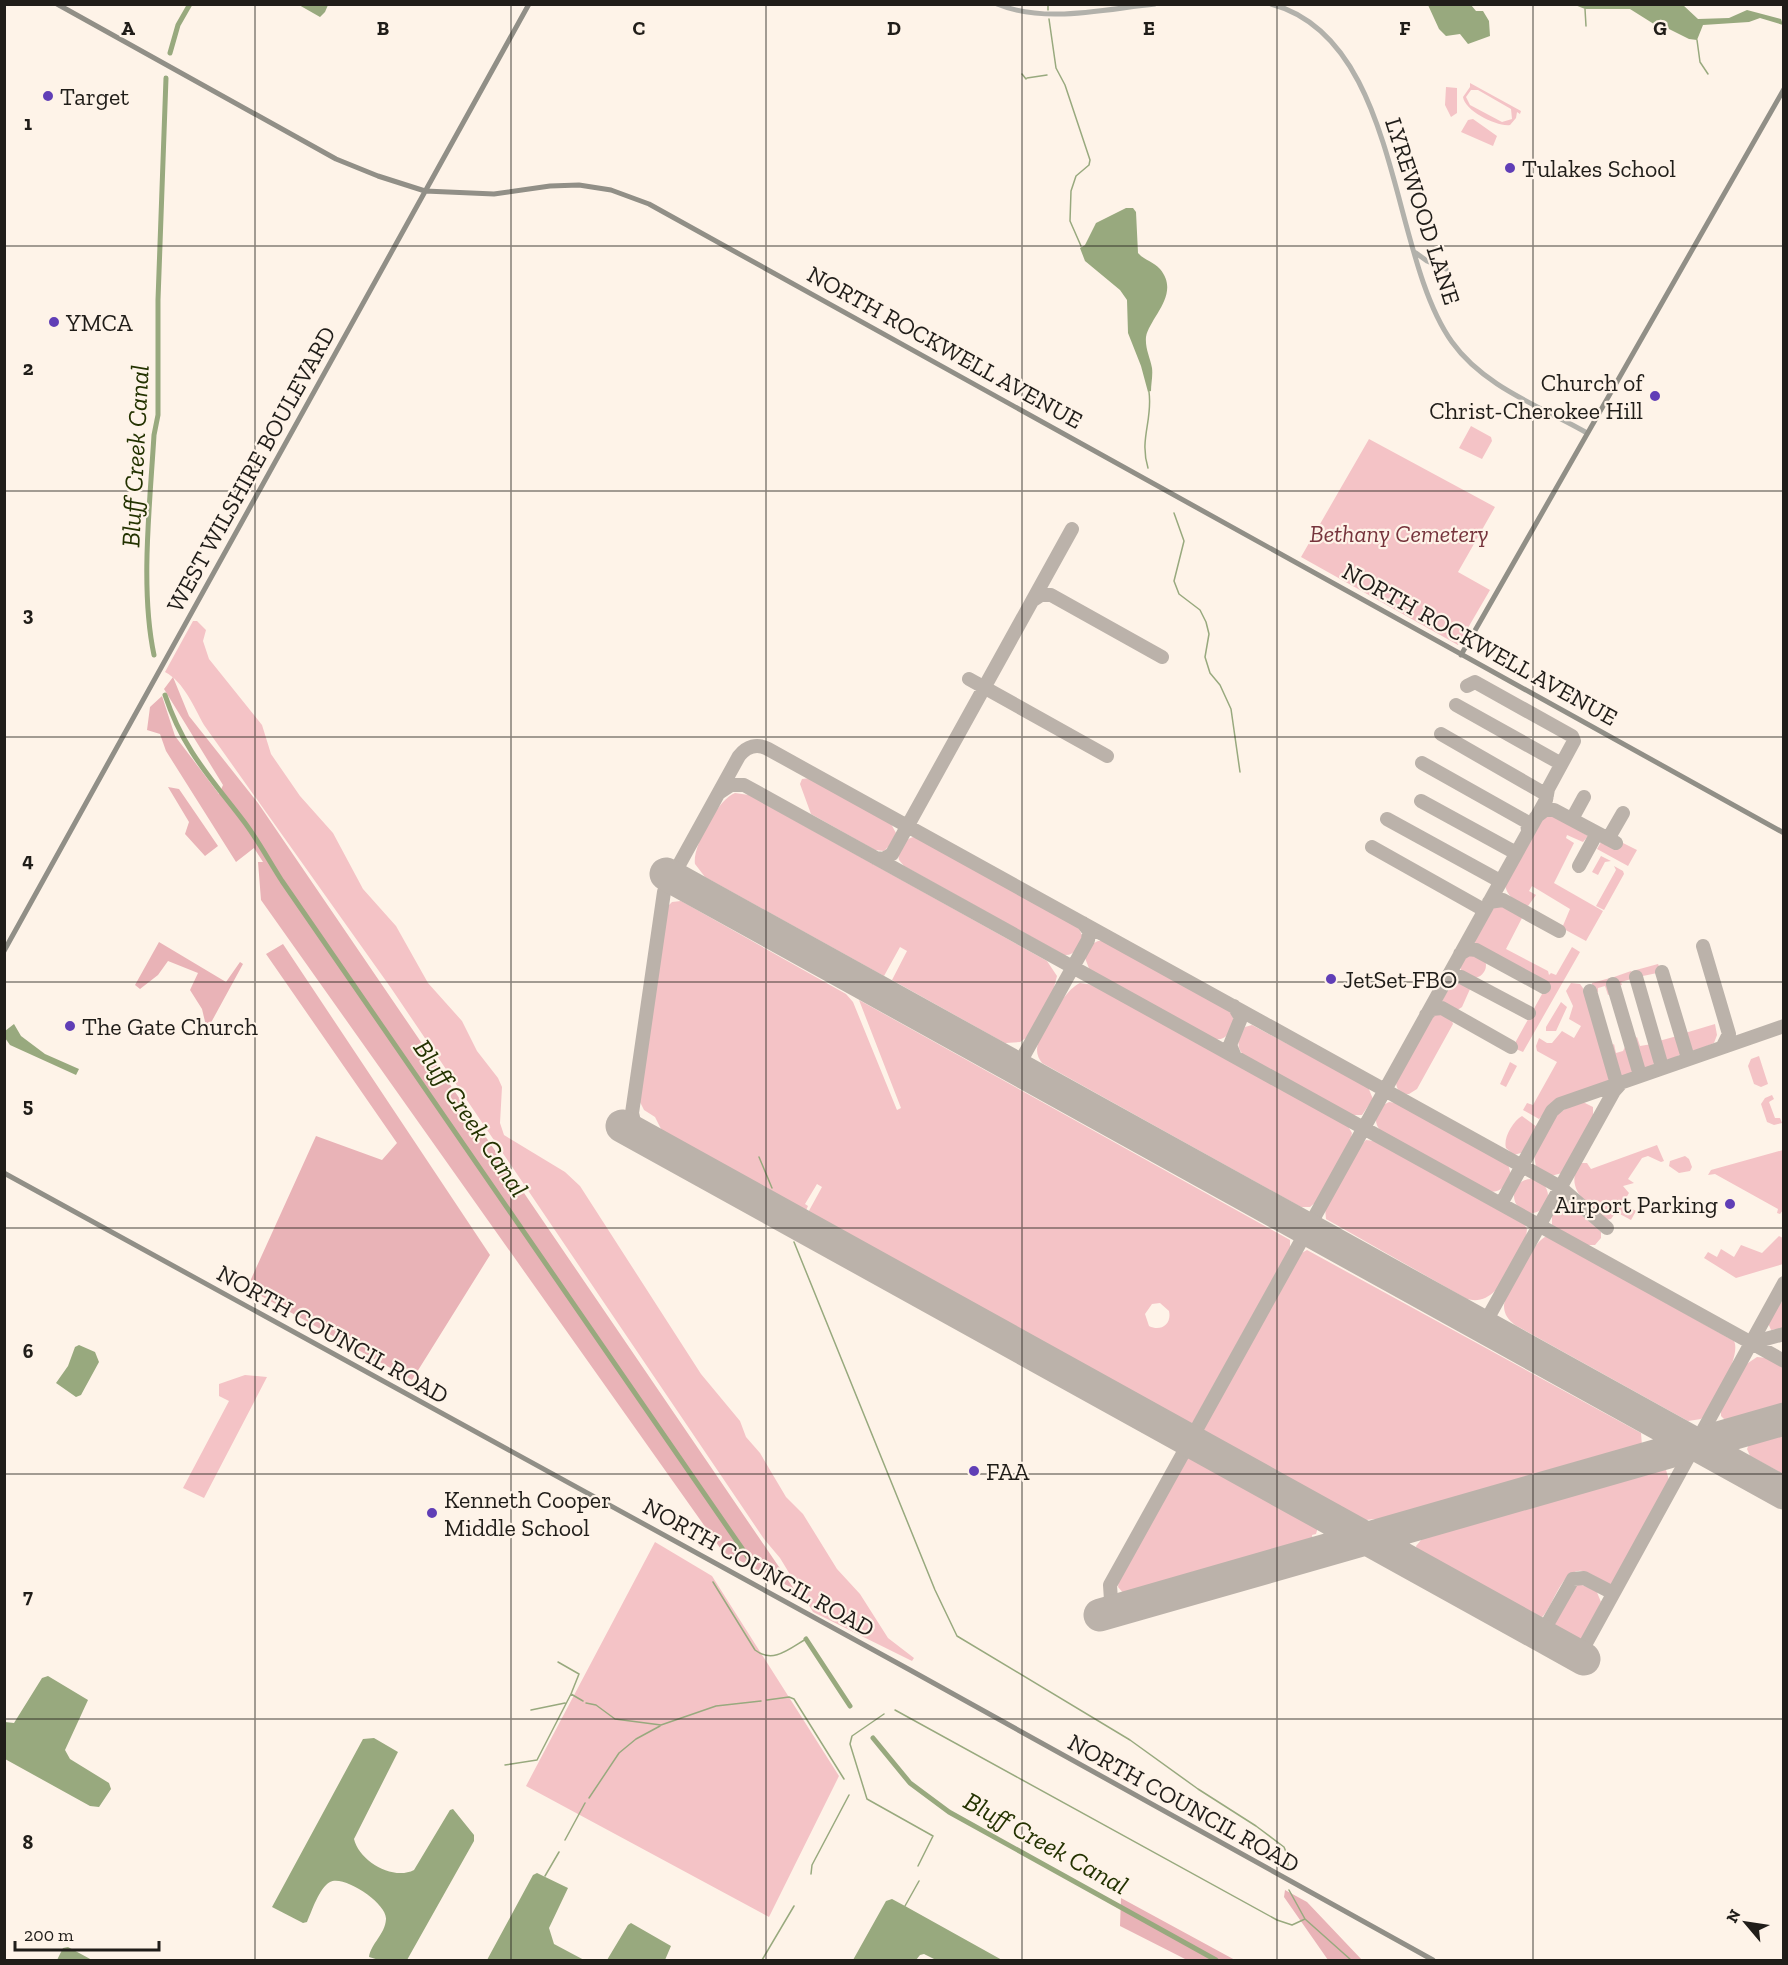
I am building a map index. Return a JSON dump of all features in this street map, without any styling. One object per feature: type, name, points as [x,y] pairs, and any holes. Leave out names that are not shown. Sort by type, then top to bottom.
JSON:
[{"type":"main road","name":"NORTH ROCKWELL AVENUE","points":[[57,4],[336,159],[378,176],[425,191],[494,194],[549,186],[579,185],[611,190],[645,202],[1784,833]]},
{"type":"main road","name":"WEST WILSHIRE BOULEVARD","points":[[4,951],[529,4]]},
{"type":"main road","points":[[1461,655],[1784,90]]},
{"type":"main road","name":"NORTH COUNCIL ROAD","points":[[4,1173],[1433,1960]]},
{"type":"street","points":[[997,4],[1016,11],[1041,14],[1155,4]]},
{"type":"street","name":"LYREWOOD LANE","points":[[1271,4],[1309,24],[1334,46],[1349,68],[1384,145],[1436,315],[1447,335],[1466,358],[1496,382],[1587,433]]},
{"type":"street","points":[[1416,253],[1427,261],[1446,269]]},
{"type":"green space","points":[[1470,83],[1521,111],[1520,114],[1517,112],[1516,118],[1510,125],[1482,117],[1469,108],[1463,97]],"holes":[[[1471,90],[1478,90],[1511,109],[1512,119],[1502,122],[1470,105],[1466,97]]]},
{"type":"green space","points":[[1446,87],[1457,88],[1457,113],[1451,117],[1445,105]]},
{"type":"green space","points":[[1473,119],[1497,136],[1493,146],[1461,132],[1468,120]]},
{"type":"green space","points":[[1471,426],[1491,437],[1492,441],[1482,459],[1459,448]]},
{"type":"green space","name":"Bethany Cemetery","points":[[1369,439],[1495,507],[1458,572],[1490,590],[1458,645],[1301,557]]},
{"type":"green space","points":[[193,621],[197,621],[206,630],[203,641],[209,659],[262,725],[271,754],[300,796],[333,833],[363,889],[396,926],[428,983],[462,1021],[477,1051],[498,1078],[502,1087],[500,1123],[504,1135],[565,1172],[580,1186],[701,1374],[740,1421],[746,1437],[760,1453],[786,1497],[803,1514],[837,1569],[860,1594],[888,1638],[914,1658],[912,1661],[813,1612],[780,1558],[764,1539],[391,988],[204,725],[183,688],[165,672]]},
{"type":"green space","points":[[810,778],[890,822],[896,833],[889,846],[884,851],[875,850],[811,814],[800,784],[802,779]]},
{"type":"green space","points":[[735,793],[749,795],[1047,961],[1057,976],[1053,991],[1029,1036],[1020,1042],[1005,1043],[892,980],[907,951],[900,947],[884,976],[705,877],[695,864],[698,847],[714,814],[728,797]]},
{"type":"green space","points":[[1548,816],[1555,816],[1588,836],[1583,842],[1567,835],[1566,838],[1574,843],[1554,883],[1603,911],[1586,941],[1562,928],[1570,909],[1532,886],[1529,891],[1536,895],[1528,906],[1519,903],[1507,892],[1505,884],[1540,821]]},
{"type":"green space","points":[[913,837],[1078,926],[1083,938],[1078,948],[1071,954],[1064,955],[904,866],[899,860],[900,849],[906,840]]},
{"type":"green space","points":[[1617,840],[1637,850],[1628,866],[1597,849],[1601,842],[1613,848]]},
{"type":"green space","points":[[1601,856],[1611,861],[1605,862],[1598,875],[1592,872]]},
{"type":"green space","points":[[1614,866],[1624,874],[1604,910],[1596,906],[1616,870]]},
{"type":"green space","points":[[681,901],[846,994],[853,1002],[897,1110],[901,1108],[859,1000],[1290,1240],[1290,1248],[1192,1424],[1181,1427],[805,1218],[822,1187],[817,1184],[805,1204],[808,1206],[803,1217],[667,1141],[655,1117],[644,1110],[640,1102],[667,907],[672,902]],"holes":[[[1160,1303],[1169,1311],[1169,1320],[1165,1326],[1158,1328],[1149,1326],[1145,1314],[1152,1304]]]},
{"type":"green space","points":[[1497,906],[1506,907],[1522,918],[1506,949],[1548,971],[1549,975],[1551,973],[1556,975],[1572,947],[1580,952],[1523,1052],[1516,1049],[1515,1043],[1547,985],[1476,945],[1474,940],[1491,910]]},
{"type":"green space","points":[[1105,941],[1230,1010],[1235,1023],[1229,1033],[1222,1039],[1214,1039],[1090,971],[1085,958],[1092,944]]},
{"type":"green space","points":[[1473,952],[1482,956],[1486,965],[1482,974],[1473,978],[1464,974],[1460,965],[1464,956]]},
{"type":"green space","points":[[1658,964],[1662,972],[1638,977],[1636,970]]},
{"type":"green space","points":[[1631,971],[1635,978],[1621,982],[1622,985],[1618,986],[1614,977]]},
{"type":"green space","points":[[1610,978],[1611,994],[1608,995],[1605,986],[1598,988],[1598,992],[1592,990],[1592,983]]},
{"type":"green space","points":[[1454,979],[1467,984],[1470,989],[1462,1007],[1456,1011],[1445,1006],[1442,1001]]},
{"type":"green space","points":[[1080,983],[1094,985],[1348,1126],[1352,1133],[1351,1138],[1316,1202],[1310,1207],[1301,1207],[1042,1063],[1037,1050],[1042,1034],[1060,1002]]},
{"type":"green space","points":[[1571,983],[1580,984],[1588,995],[1611,1078],[1609,1082],[1558,1099],[1539,1119],[1523,1110],[1527,1103],[1533,1105],[1557,1062],[1537,1051],[1536,1046],[1539,1038],[1552,1043],[1562,1031],[1574,1038],[1581,1026],[1569,1019],[1573,1006],[1566,991]]},
{"type":"green space","points":[[1561,1002],[1567,1007],[1556,1031],[1546,1031],[1546,1027]]},
{"type":"green space","points":[[1440,1011],[1451,1017],[1453,1024],[1417,1089],[1409,1094],[1403,1094],[1398,1089],[1396,1081],[1434,1013]]},
{"type":"green space","points":[[1715,1024],[1717,1035],[1714,1043],[1695,1051],[1690,1049],[1685,1033]]},
{"type":"green space","points":[[1252,1025],[1368,1087],[1373,1099],[1362,1115],[1351,1115],[1243,1055],[1239,1048],[1240,1038],[1245,1027]]},
{"type":"green space","points":[[1677,1036],[1681,1054],[1670,1060],[1665,1059],[1659,1041]]},
{"type":"green space","points":[[1637,1037],[1640,1046],[1652,1044],[1657,1059],[1652,1066],[1646,1069],[1639,1065],[1632,1041]]},
{"type":"green space","points":[[1614,1044],[1616,1053],[1623,1051],[1625,1047],[1629,1048],[1635,1067],[1632,1073],[1623,1077],[1617,1074],[1609,1047]]},
{"type":"green space","points":[[1759,1056],[1768,1084],[1761,1087],[1754,1084],[1748,1066],[1751,1059]]},
{"type":"green space","points":[[1510,1062],[1517,1066],[1506,1087],[1500,1084]]},
{"type":"green space","points":[[1772,1095],[1774,1099],[1769,1102],[1775,1118],[1780,1118],[1782,1123],[1774,1125],[1767,1122],[1761,1104],[1765,1098]]},
{"type":"green space","points":[[1581,1101],[1593,1107],[1593,1116],[1562,1173],[1551,1176],[1536,1167],[1534,1155],[1558,1113]]},
{"type":"green space","points":[[1389,1102],[1396,1103],[1508,1164],[1511,1175],[1504,1186],[1496,1191],[1487,1191],[1381,1131],[1376,1123],[1377,1115],[1381,1107]]},
{"type":"green space","points":[[1522,1116],[1537,1127],[1524,1152],[1514,1155],[1506,1148],[1506,1139],[1512,1126]]},
{"type":"green space","points":[[1366,1140],[1374,1141],[1524,1224],[1527,1229],[1526,1238],[1510,1270],[1496,1290],[1478,1300],[1467,1299],[1326,1219],[1325,1208],[1360,1146]]},
{"type":"green space","points":[[1657,1145],[1664,1161],[1661,1162],[1648,1156],[1642,1158],[1628,1179],[1634,1183],[1623,1186],[1629,1193],[1623,1203],[1636,1211],[1631,1220],[1616,1212],[1611,1219],[1605,1220],[1585,1202],[1574,1180],[1581,1163],[1587,1163],[1591,1169]]},
{"type":"green space","points":[[1783,1150],[1783,1210],[1780,1214],[1777,1213],[1778,1209],[1715,1174],[1708,1175],[1711,1170]]},
{"type":"green space","points":[[1685,1156],[1692,1167],[1690,1171],[1679,1173],[1669,1166],[1670,1161]]},
{"type":"green space","points":[[1531,1179],[1543,1184],[1548,1196],[1543,1208],[1531,1213],[1519,1208],[1514,1196],[1519,1184]]},
{"type":"green space","points":[[1567,1202],[1601,1232],[1601,1238],[1595,1245],[1585,1245],[1552,1225],[1552,1214],[1556,1205]]},
{"type":"green space","points":[[1547,1236],[1734,1341],[1734,1358],[1730,1369],[1712,1404],[1701,1419],[1688,1421],[1515,1325],[1509,1319],[1504,1306],[1509,1290],[1535,1246]]},
{"type":"green space","points":[[1779,1236],[1783,1238],[1783,1264],[1736,1278],[1704,1258],[1708,1252],[1717,1257],[1721,1249],[1734,1257],[1741,1245],[1762,1253]]},
{"type":"green space","points":[[1307,1250],[1641,1433],[1642,1446],[1639,1449],[1377,1524],[1375,1519],[1357,1521],[1342,1516],[1208,1441],[1203,1435],[1204,1427],[1300,1254]]},
{"type":"green space","points":[[1783,1301],[1783,1328],[1771,1330],[1768,1323],[1778,1305]]},
{"type":"green space","points":[[1757,1357],[1767,1358],[1783,1368],[1783,1407],[1733,1422],[1726,1421],[1721,1416],[1721,1408],[1745,1365]]},
{"type":"green space","points":[[245,1375],[267,1377],[204,1498],[183,1488],[229,1401],[219,1396],[219,1384]]},
{"type":"green space","points":[[1784,1430],[1783,1474],[1750,1456],[1747,1449],[1751,1440]]},
{"type":"green space","points":[[1198,1454],[1313,1518],[1318,1527],[1316,1534],[1312,1535],[1313,1543],[1125,1595],[1118,1587],[1119,1580],[1185,1461]]},
{"type":"green space","points":[[1656,1467],[1666,1470],[1669,1480],[1611,1586],[1586,1572],[1577,1571],[1570,1574],[1539,1620],[1530,1620],[1419,1558],[1416,1546],[1421,1540],[1419,1535]]},
{"type":"green space","points":[[655,1542],[712,1576],[839,1776],[769,1917],[526,1786]]},
{"type":"green space","points":[[1579,1584],[1596,1590],[1601,1602],[1582,1640],[1571,1642],[1550,1631],[1572,1589]]},
{"type":"shaded area","points":[[299,5],[328,5],[320,17]]},
{"type":"shaded area","points":[[1428,5],[1471,5],[1476,11],[1483,11],[1489,21],[1490,36],[1468,44],[1460,34],[1446,36],[1439,29]]},
{"type":"shaded area","points":[[1575,5],[1683,5],[1698,19],[1729,18],[1747,10],[1781,19],[1783,25],[1760,18],[1749,22],[1703,25],[1697,40],[1689,39],[1661,25],[1657,26],[1630,9],[1585,9]]},
{"type":"shaded area","points":[[1126,208],[1133,208],[1136,212],[1138,253],[1160,269],[1166,278],[1166,296],[1146,337],[1152,371],[1151,391],[1148,392],[1128,333],[1127,300],[1120,290],[1085,261],[1080,248],[1085,245],[1096,223]]},
{"type":"shaded area","points":[[173,677],[189,716],[258,803],[794,1589],[723,1552],[261,900],[258,862],[263,862],[254,848],[236,862],[166,751],[160,734],[147,730],[150,707],[162,696],[175,736],[219,794],[223,785],[164,689]]},
{"type":"shaded area","points":[[168,787],[179,789],[218,846],[205,856],[185,834],[189,822]]},
{"type":"shaded area","points":[[159,942],[226,982],[240,962],[243,964],[207,1030],[202,1009],[190,990],[198,973],[168,961],[158,975],[140,989],[135,985]]},
{"type":"shaded area","points":[[283,944],[490,1255],[412,1380],[247,1288],[316,1136],[382,1160],[397,1143],[266,954]]},
{"type":"shaded area","points":[[14,1024],[21,1036],[45,1054],[79,1069],[76,1075],[10,1045],[5,1038],[5,1031]]},
{"type":"shaded area","points":[[79,1345],[95,1352],[99,1362],[81,1395],[76,1397],[56,1383],[68,1366],[75,1347]]},
{"type":"shaded area","points":[[48,1676],[88,1700],[65,1750],[70,1759],[109,1783],[111,1789],[99,1807],[90,1806],[5,1759],[5,1722],[14,1723],[42,1678]]},
{"type":"shaded area","points":[[374,1738],[398,1752],[354,1839],[363,1855],[387,1871],[406,1873],[414,1870],[450,1810],[453,1809],[474,1835],[474,1841],[407,1960],[379,1960],[369,1957],[385,1925],[384,1912],[380,1905],[363,1891],[344,1882],[330,1882],[322,1889],[307,1922],[303,1923],[272,1907],[363,1739]]},
{"type":"shaded area","points":[[537,1873],[568,1888],[549,1928],[554,1944],[584,1960],[487,1960],[533,1875]]},
{"type":"shaded area","points":[[1285,1890],[1307,1902],[1362,1960],[1328,1960],[1284,1897]]},
{"type":"shaded area","points":[[1121,1898],[1235,1960],[1187,1960],[1120,1926]]},
{"type":"shaded area","points":[[892,1899],[1002,1960],[936,1960],[924,1954],[916,1960],[853,1960],[886,1901]]},
{"type":"shaded area","points":[[631,1923],[671,1946],[665,1960],[607,1960]]},
{"type":"shaded area","points":[[68,1947],[92,1960],[57,1960],[63,1948]]},
{"type":"waterway","name":"Bluff Creek Canal","points":[[170,53],[178,25],[190,4]]},
{"type":"waterway","points":[[1048,4],[1048,10]]},
{"type":"waterway","points":[[1585,9],[1586,26]]},
{"type":"waterway","points":[[1049,19],[1056,68],[1065,85],[1090,160],[1089,165],[1076,176],[1071,191],[1070,221],[1081,246]]},
{"type":"waterway","points":[[1697,40],[1700,62],[1708,74]]},
{"type":"waterway","points":[[1022,74],[1026,79]]},
{"type":"waterway","points":[[1027,78],[1047,75]]},
{"type":"waterway","name":"Bluff Creek Canal","points":[[154,655],[148,602],[147,546],[154,435],[158,415],[158,300],[166,78]]},
{"type":"waterway","points":[[1148,468],[1145,439],[1150,402],[1149,392]]},
{"type":"waterway","points":[[1174,513],[1184,541],[1174,581],[1179,594],[1200,610],[1206,622],[1209,634],[1205,657],[1210,673],[1220,685],[1231,709],[1240,772]]},
{"type":"waterway","name":"Bluff Creek Canal","points":[[165,695],[180,731],[198,761],[253,834],[282,881],[750,1560]]},
{"type":"waterway","points":[[759,1157],[772,1188]]},
{"type":"waterway","points":[[794,1242],[935,1590],[957,1636],[1130,1740],[1198,1789],[1256,1826],[1284,1847],[1288,1857],[1288,1868]]},
{"type":"waterway","points":[[713,1582],[755,1650],[768,1656],[781,1654],[806,1639]]},
{"type":"waterway","name":"Bluff Creek Canal","points":[[806,1639],[850,1706]]},
{"type":"waterway","points":[[558,1662],[579,1674],[571,1694],[583,1701]]},
{"type":"waterway","points":[[505,1765],[537,1760],[571,1694]]},
{"type":"waterway","points":[[767,1700],[789,1697],[794,1699],[844,1779]]},
{"type":"waterway","points":[[586,1703],[596,1705],[615,1719],[661,1725],[716,1706],[761,1701]]},
{"type":"waterway","points":[[531,1710],[565,1703]]},
{"type":"waterway","points":[[895,1710],[1277,1920],[1292,1925],[1305,1919]]},
{"type":"waterway","points":[[884,1714],[852,1736],[850,1744],[867,1799],[933,1836],[918,1866]]},
{"type":"waterway","points":[[589,1798],[619,1753],[636,1739],[660,1726]]},
{"type":"waterway","name":"Bluff Creek Canal","points":[[873,1738],[910,1783],[949,1812],[1216,1960]]},
{"type":"waterway","points":[[811,1874],[812,1865],[849,1795]]},
{"type":"waterway","points":[[565,1840],[585,1803]]},
{"type":"waterway","points":[[545,1876],[559,1852]]},
{"type":"waterway","points":[[905,1906],[919,1881]]},
{"type":"waterway","points":[[1289,1890],[1305,1919],[1351,1960]]},
{"type":"waterway","points":[[762,1960],[794,1906]]},
{"type":"taxiway","points":[[875,858],[884,859],[892,854],[1072,529]]},
{"type":"taxiway","points":[[1032,601],[1041,595],[1051,595],[1162,657]]},
{"type":"taxiway","points":[[969,679],[1107,756]]},
{"type":"taxiway","points":[[1124,1608],[1111,1600],[1110,1585],[1546,800],[1548,789],[1574,741],[1572,736],[1475,682],[1467,686]]},
{"type":"taxiway","points":[[1456,705],[1558,762],[1560,766]]},
{"type":"taxiway","points":[[1441,734],[1547,795]]},
{"type":"taxiway","points":[[647,1140],[635,1126],[632,1113],[664,892],[739,756],[749,748],[760,746],[1560,1187],[1607,1228]]},
{"type":"taxiway","points":[[1422,763],[1527,822],[1528,831]]},
{"type":"taxiway","points":[[719,793],[731,785],[744,785],[1784,1361]]},
{"type":"taxiway","points":[[1572,819],[1584,797]]},
{"type":"taxiway","points":[[1421,801],[1516,853]]},
{"type":"taxiway","points":[[1536,817],[1545,810],[1554,810],[1616,843]]},
{"type":"taxiway","points":[[1608,839],[1623,813]]},
{"type":"taxiway","points":[[1387,819],[1500,881]]},
{"type":"taxiway","points":[[1579,866],[1597,833]]},
{"type":"taxiway","points":[[1372,847],[1484,910]]},
{"type":"taxiway","points":[[1489,902],[1503,900],[1559,931]]},
{"type":"taxiway","points":[[1002,1060],[1014,1063],[1023,1057],[1088,940],[1089,931],[1083,923]]},
{"type":"taxiway","points":[[1703,946],[1729,1034],[1723,1046]]},
{"type":"taxiway","points":[[1460,954],[1468,949],[1476,950],[1544,987]]},
{"type":"taxiway","points":[[1662,972],[1688,1058]]},
{"type":"taxiway","points":[[1445,982],[1450,976],[1461,977],[1529,1013]]},
{"type":"taxiway","points":[[1636,977],[1662,1067]]},
{"type":"taxiway","points":[[1613,984],[1640,1075]]},
{"type":"taxiway","points":[[1590,991],[1617,1084]]},
{"type":"taxiway","points":[[1234,1006],[1241,1018],[1230,1045],[1235,1057]]},
{"type":"taxiway","points":[[1426,1015],[1432,1009],[1442,1008],[1511,1047]]},
{"type":"taxiway","points":[[1501,1204],[1552,1111],[1560,1104],[1784,1026]]},
{"type":"taxiway","points":[[1023,1057],[1023,1067],[1033,1077]]},
{"type":"taxiway","points":[[1466,1317],[1481,1321],[1490,1314],[1614,1091],[1622,1082]]},
{"type":"taxiway","points":[[1314,1217],[1314,1230],[1325,1239]]},
{"type":"taxiway","points":[[1289,1219],[1305,1223],[1314,1217]]},
{"type":"taxiway","points":[[1579,1656],[1784,1283]]},
{"type":"taxiway","points":[[1490,1314],[1490,1327],[1499,1336]]},
{"type":"taxiway","points":[[1751,1343],[1784,1334]]},
{"type":"taxiway","points":[[1541,1635],[1573,1579],[1584,1578],[1613,1593]]},
{"type":"runway","points":[[666,874],[1784,1493]]},
{"type":"runway","points":[[622,1126],[1584,1659]]},
{"type":"runway","points":[[1100,1615],[1784,1419]]},
{"type":"place","name":"Target","points":[[48,96]]},
{"type":"place","name":"Tulakes School","points":[[1510,168]]},
{"type":"place","name":"YMCA","points":[[54,322]]},
{"type":"place","name":"Church of Christ-Cherokee Hill","points":[[1655,396]]},
{"type":"place","name":"JetSet FBO","points":[[1331,979]]},
{"type":"place","name":"The Gate Church","points":[[70,1026]]},
{"type":"place","name":"Airport Parking","points":[[1730,1204]]},
{"type":"place","name":"FAA","points":[[974,1471]]},
{"type":"place","name":"Kenneth Cooper Middle School","points":[[432,1513]]}]
